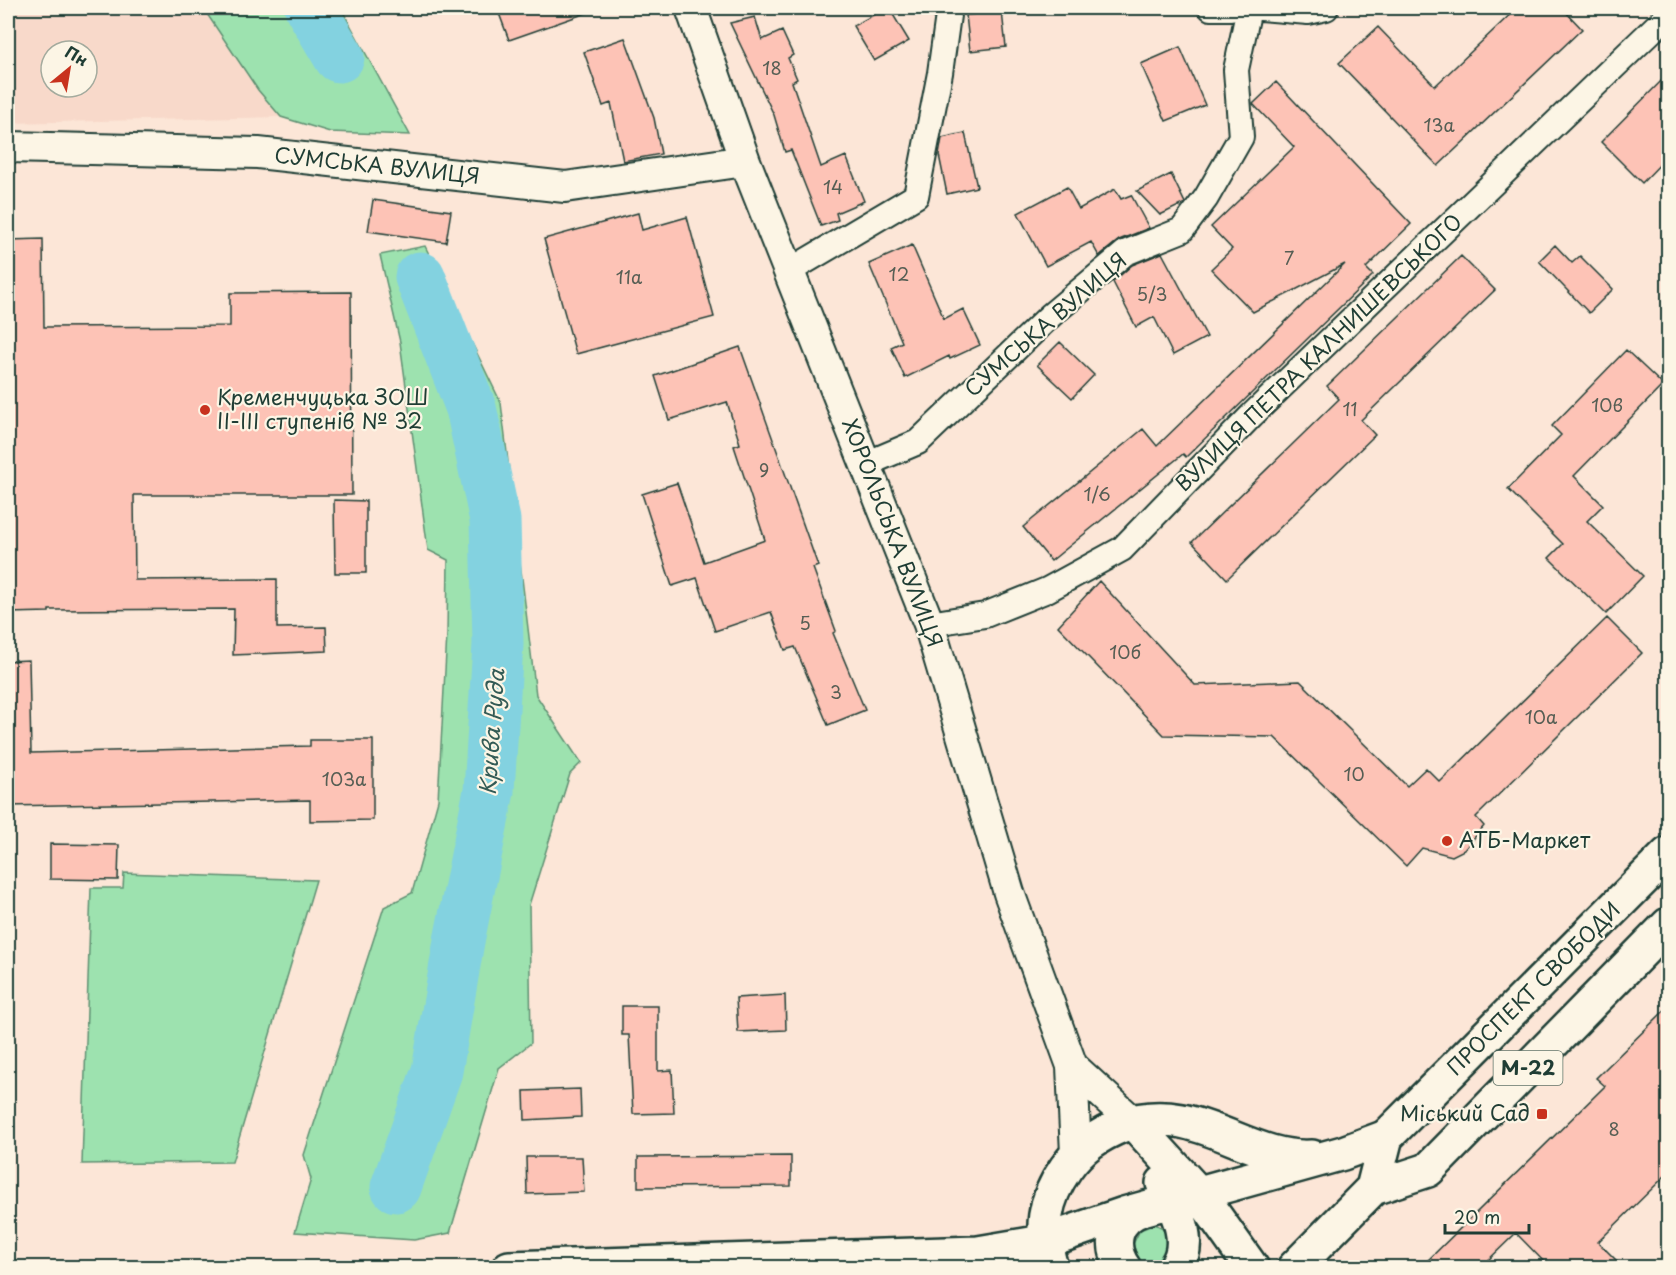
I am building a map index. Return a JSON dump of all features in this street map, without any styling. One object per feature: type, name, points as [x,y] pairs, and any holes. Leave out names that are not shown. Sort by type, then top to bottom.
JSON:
[{"type":"main road","name":"ПРОСПЕКТ СВОБОДИ","points":[[1386,1137],[1668,855]]},
{"type":"main road","name":"М-22","points":[[1294,1268],[1373,1188],[1428,1170],[1668,925]]},
{"type":"main road","points":[[1047,1255],[1048,1203],[1056,1183],[1076,1154],[1100,1134],[1133,1122],[1168,1118],[1204,1126],[1270,1151],[1297,1158],[1335,1155]]},
{"type":"main road","points":[[1133,1122],[1174,1209],[1184,1251],[1175,1268]]},
{"type":"main road","points":[[509,1268],[978,1253],[1047,1255],[1386,1137]]},
{"type":"main road","points":[[1373,1188],[1386,1137]]},
{"type":"main road","points":[[1124,1268],[1116,1252],[1115,1236],[1122,1221],[1174,1209]]},
{"type":"main road","points":[[1174,1209],[1252,1268]]},
{"type":"main road","points":[[978,1253],[1021,1268]]},
{"type":"street","name":"ХОРОЛЬСЬКА ВУЛИЦЯ","points":[[691,8],[745,161],[929,624],[1009,893],[1072,1066]]},
{"type":"street","points":[[789,271],[916,196],[940,73],[949,8]]},
{"type":"street","points":[[1211,8],[1230,8]]},
{"type":"street","name":"СУМСЬКА ВУЛИЦЯ","points":[[866,464],[918,442],[1052,315],[1125,253],[1182,230],[1206,198],[1241,137],[1236,70],[1249,8]]},
{"type":"street","points":[[1261,8],[1308,12],[1326,8]]},
{"type":"street","name":"ВУЛИЦЯ ПЕТРА КАЛНИШЕВСЬКОГО","points":[[929,624],[985,615],[1047,590],[1122,549],[1252,415],[1668,15]]},
{"type":"street","name":"СУМСЬКА ВУЛИЦЯ","points":[[8,147],[258,153],[564,187],[745,161]]},
{"type":"street","points":[[1072,1066],[1133,1122]]},
{"type":"street","points":[[1072,1066],[1076,1154]]},
{"type":"shaded area","points":[[8,8],[202,8],[258,90],[281,117],[8,123]]},
{"type":"green space","points":[[203,8],[341,8],[410,135],[330,132],[281,117],[258,90]]},
{"type":"green space","points":[[425,246],[501,403],[536,695],[581,763],[570,774],[529,905],[531,1043],[499,1068],[450,1233],[414,1240],[295,1232],[311,1179],[304,1155],[384,907],[412,893],[438,800],[447,634],[448,560],[428,550],[400,342],[380,255]]},
{"type":"green space","points":[[124,873],[316,880],[232,1162],[82,1164],[91,888],[123,888]]},
{"type":"green space","points":[[1155,1224],[1169,1231],[1173,1238],[1161,1264],[1145,1264],[1138,1259],[1133,1244],[1140,1230]]},
{"type":"building","points":[[497,8],[591,8],[592,11],[509,40]]},
{"type":"building","points":[[889,8],[909,41],[874,61],[853,26]]},
{"type":"building","points":[[1517,8],[1562,8],[1582,29],[1438,166],[1339,63],[1378,27],[1435,86]]},
{"type":"building","points":[[1002,12],[1006,47],[970,51],[966,15]]},
{"type":"building","points":[[755,17],[762,40],[782,31],[793,55],[788,58],[797,79],[792,82],[821,167],[846,156],[864,201],[836,213],[838,220],[821,226],[791,150],[785,152],[774,115],[730,23]]},
{"type":"building","points":[[625,38],[654,118],[661,154],[623,161],[611,103],[603,106],[584,52]]},
{"type":"building","points":[[1180,47],[1205,105],[1166,121],[1141,64]]},
{"type":"building","points":[[1668,74],[1668,156],[1642,183],[1601,142]]},
{"type":"building","points":[[1276,82],[1411,224],[1366,268],[1373,275],[1186,457],[1183,454],[1051,561],[1023,527],[1143,429],[1157,446],[1345,264],[1253,312],[1211,269],[1232,249],[1211,227],[1294,147],[1253,104]]},
{"type":"building","points":[[965,133],[977,187],[947,194],[939,155],[942,138]]},
{"type":"building","points":[[1171,174],[1185,203],[1160,215],[1137,191]]},
{"type":"building","points":[[1067,187],[1079,209],[1115,189],[1121,199],[1131,195],[1149,228],[1119,240],[1099,256],[1091,242],[1046,266],[1018,213]]},
{"type":"building","points":[[373,200],[451,211],[446,242],[368,231]]},
{"type":"building","points":[[638,213],[642,230],[687,217],[714,317],[576,354],[544,239]]},
{"type":"building","name":"Кременчуцька ЗОШ ІІ-ІІІ ступенів № 32","points":[[43,239],[44,327],[230,326],[230,293],[351,292],[352,495],[134,495],[135,580],[277,579],[277,628],[326,627],[327,651],[233,655],[234,609],[49,610],[49,612],[8,613],[8,240]]},
{"type":"building","points":[[912,245],[944,319],[963,309],[980,345],[950,359],[949,356],[905,378],[891,347],[902,342],[869,264]]},
{"type":"building","points":[[1555,245],[1572,263],[1580,256],[1613,289],[1589,313],[1539,261]]},
{"type":"building","points":[[1162,253],[1207,337],[1173,355],[1154,317],[1136,327],[1113,282],[1132,265]]},
{"type":"building","points":[[1461,256],[1495,290],[1361,420],[1375,435],[1227,579],[1192,542],[1339,399],[1327,386]]},
{"type":"building","points":[[1060,342],[1094,375],[1072,398],[1037,365]]},
{"type":"building","points":[[740,347],[818,566],[813,568],[836,631],[833,633],[865,710],[828,725],[795,647],[785,650],[771,612],[715,631],[697,578],[672,586],[642,494],[677,483],[704,562],[765,540],[734,446],[740,444],[727,402],[669,420],[655,376]]},
{"type":"building","points":[[1626,350],[1663,385],[1574,476],[1603,505],[1587,521],[1643,576],[1606,614],[1549,558],[1563,544],[1508,489],[1561,435],[1552,426]]},
{"type":"building","points":[[334,500],[366,501],[366,573],[335,573]]},
{"type":"building","points":[[1099,581],[1195,685],[1300,681],[1407,786],[1426,768],[1440,782],[1607,618],[1642,653],[1476,817],[1484,826],[1464,850],[1452,856],[1422,848],[1406,866],[1274,737],[1164,735],[1058,626]]},
{"type":"building","points":[[29,660],[31,753],[310,746],[310,740],[373,740],[373,820],[310,821],[310,800],[8,806],[8,661]]},
{"type":"building","points":[[50,844],[119,845],[118,880],[50,879]]},
{"type":"building","points":[[785,995],[786,1030],[738,1032],[736,998]]},
{"type":"building","points":[[622,1006],[658,1006],[658,1071],[672,1070],[674,1113],[633,1114],[629,1035],[622,1035]]},
{"type":"building","points":[[1668,1007],[1668,1173],[1598,1242],[1624,1268],[1550,1268],[1516,1233],[1480,1268],[1420,1268],[1605,1086],[1596,1078]]},
{"type":"building","points":[[580,1089],[581,1117],[525,1120],[524,1091]]},
{"type":"building","points":[[791,1156],[791,1186],[638,1187],[638,1157]]},
{"type":"building","points":[[526,1157],[582,1157],[584,1192],[527,1194]]},
{"type":"waterway","name":"Крива Руда","points":[[310,8],[339,57]]},
{"type":"waterway","name":"Крива Руда","points":[[396,1187],[437,1071],[459,941],[489,791],[498,644],[495,520],[471,408],[420,277]]},
{"type":"place","name":"Кременчуцька ЗОШ ІІ-ІІІ ступенів № 32","points":[[205,410]]},
{"type":"place","name":"АТБ-Маркет","points":[[1447,841]]},
{"type":"place","name":"Міський Сад","points":[[1542,1114]]}]
